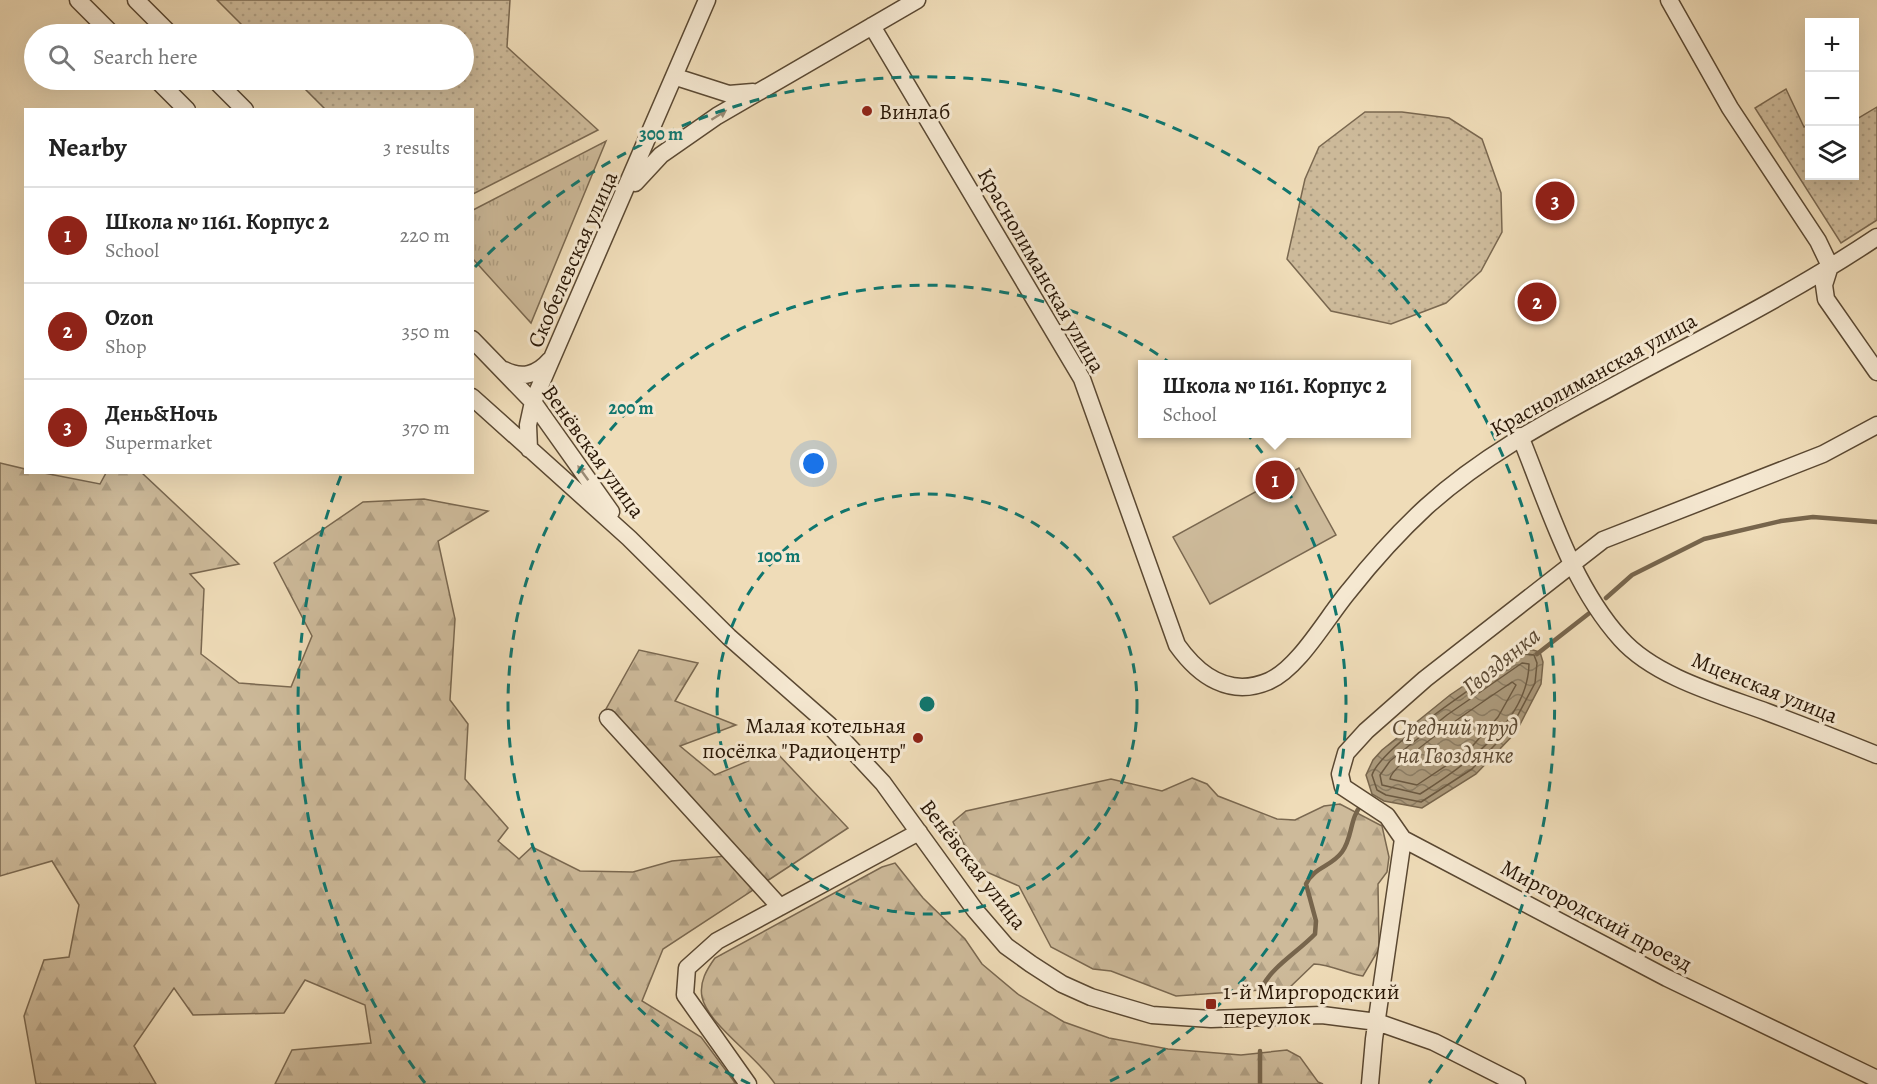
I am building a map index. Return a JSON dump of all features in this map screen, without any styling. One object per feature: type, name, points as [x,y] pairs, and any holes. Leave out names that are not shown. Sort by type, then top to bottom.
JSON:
[{"type":"street","points":[[78,0],[102,24]]},
{"type":"street","points":[[136,0],[160,24]]},
{"type":"street","name":"Скобелевская улица","points":[[533,402],[676,77],[707,0]]},
{"type":"street","points":[[626,192],[661,155],[717,116],[918,0]]},
{"type":"street","points":[[1669,0],[1730,108],[1818,241],[1830,266],[1824,285],[1826,299],[1877,372]]},
{"type":"street","name":"Краснолиманская улица","points":[[872,26],[1082,379],[1177,645],[1191,665],[1218,683],[1252,687],[1286,672],[1351,588],[1426,507],[1520,436],[1807,281],[1877,237]]},
{"type":"street","points":[[676,77],[707,90],[729,94],[759,91]]},
{"type":"street","points":[[167,90],[184,108]]},
{"type":"street","points":[[225,90],[243,108]]},
{"type":"street","name":"Венёвская улица","points":[[474,341],[533,402],[629,538]]},
{"type":"street","points":[[501,368],[513,374],[531,374],[546,365],[555,355]]},
{"type":"street","points":[[478,403],[504,418],[514,418],[522,414],[533,402]]},
{"type":"street","points":[[529,449],[528,424],[533,402]]},
{"type":"street","name":"Венёвская улица","points":[[478,403],[629,538],[729,637],[829,725],[883,783],[975,910],[1006,946],[1062,984],[1124,1008],[1178,1018],[1322,1015],[1377,1022]]},
{"type":"street","points":[[1573,563],[1603,540],[1823,454],[1877,426]]},
{"type":"street","name":"Мценская улица","points":[[1520,436],[1573,563],[1603,615],[1622,641],[1647,660],[1700,689],[1877,755]]},
{"type":"street","name":"Миргородский проезд","points":[[1573,563],[1525,604],[1425,679],[1366,730],[1346,753],[1340,774],[1343,787],[1387,816],[1403,839],[1666,978],[1877,1079]]},
{"type":"street","points":[[608,718],[780,906]]},
{"type":"street","points":[[748,1084],[685,995],[687,968],[717,941],[919,832]]},
{"type":"street","points":[[1370,1084],[1403,839]]},
{"type":"street","points":[[1377,1022],[1434,1042],[1517,1084]]},
{"type":"green space","points":[[217,0],[510,0],[507,47],[598,130],[474,193],[474,108],[324,108],[306,90],[474,90],[474,24],[241,24]]},
{"type":"green space","points":[[1786,89],[1805,126],[1805,180],[1859,180],[1859,118],[1877,107],[1877,220],[1841,243],[1755,108]]},
{"type":"green space","points":[[1365,112],[1402,112],[1449,118],[1482,139],[1501,193],[1502,232],[1481,271],[1446,303],[1391,324],[1331,311],[1287,259],[1305,179],[1319,147]]},
{"type":"green space","points":[[606,141],[531,323],[474,260],[474,209]]},
{"type":"green space","points":[[0,463],[24,469],[24,474],[49,474],[100,484],[105,474],[143,474],[239,564],[190,574],[204,589],[201,654],[239,683],[291,687],[312,636],[274,563],[363,502],[424,499],[488,511],[438,541],[455,619],[450,700],[468,724],[465,779],[508,828],[498,841],[519,859],[532,847],[580,871],[633,872],[672,861],[727,856],[601,718],[639,650],[698,663],[675,701],[736,725],[680,746],[715,775],[774,750],[848,828],[663,949],[642,1001],[701,1037],[736,1084],[275,1084],[292,1050],[371,1043],[365,1005],[305,980],[284,1013],[193,1015],[174,988],[134,1046],[156,1084],[36,1084],[24,1016],[44,960],[69,957],[79,905],[52,861],[0,876]]},
{"type":"green space","points":[[1299,468],[1336,535],[1210,604],[1173,537]]},
{"type":"green space","points":[[1192,778],[1207,784],[1218,796],[1277,819],[1295,820],[1324,806],[1340,804],[1382,826],[1389,857],[1387,872],[1378,884],[1379,949],[1363,976],[1314,964],[1289,988],[1176,996],[1111,971],[1093,969],[1051,947],[1019,886],[975,867],[953,822],[966,811],[1111,779],[1162,791]]},
{"type":"green space","points":[[895,863],[923,898],[965,939],[982,964],[1019,995],[1064,1022],[1109,1038],[1168,1049],[1241,1055],[1287,1050],[1300,1057],[1318,1082],[1323,1084],[775,1084],[723,1030],[706,1008],[701,991],[707,971],[715,958],[882,867]]},
{"type":"water","name":"Средний пруд на Гвоздянке","points":[[1526,648],[1540,652],[1543,662],[1541,684],[1516,732],[1476,774],[1422,808],[1384,801],[1372,794],[1366,775],[1373,760],[1382,750],[1450,695],[1517,650]]},
{"type":"waterway","name":"Гвоздянка","points":[[1606,598],[1632,575],[1704,539],[1781,521],[1813,517],[1877,522]]},
{"type":"waterway","name":"Гвоздянка","points":[[1537,654],[1592,611]]},
{"type":"waterway","name":"Гвоздянка","points":[[1262,988],[1271,974],[1315,934],[1316,921],[1306,884],[1313,874],[1342,852],[1355,816],[1362,804]]},
{"type":"waterway","name":"Гвоздянка","points":[[1260,1051],[1260,1084]]},
{"type":"place","name":"Винлаб","points":[[867,111]]},
{"type":"place","name":"День&Ночь","points":[[1555,201]]},
{"type":"place","name":"Ozon","points":[[1537,302]]},
{"type":"place","name":"Школа № 1161. Корпус 2","points":[[1275,480]]},
{"type":"place","name":"Малая котельная посёлка \"Радиоцентр\"","points":[[918,738]]},
{"type":"place","name":"1-й Миргородский переулок","points":[[1211,1004]]}]
